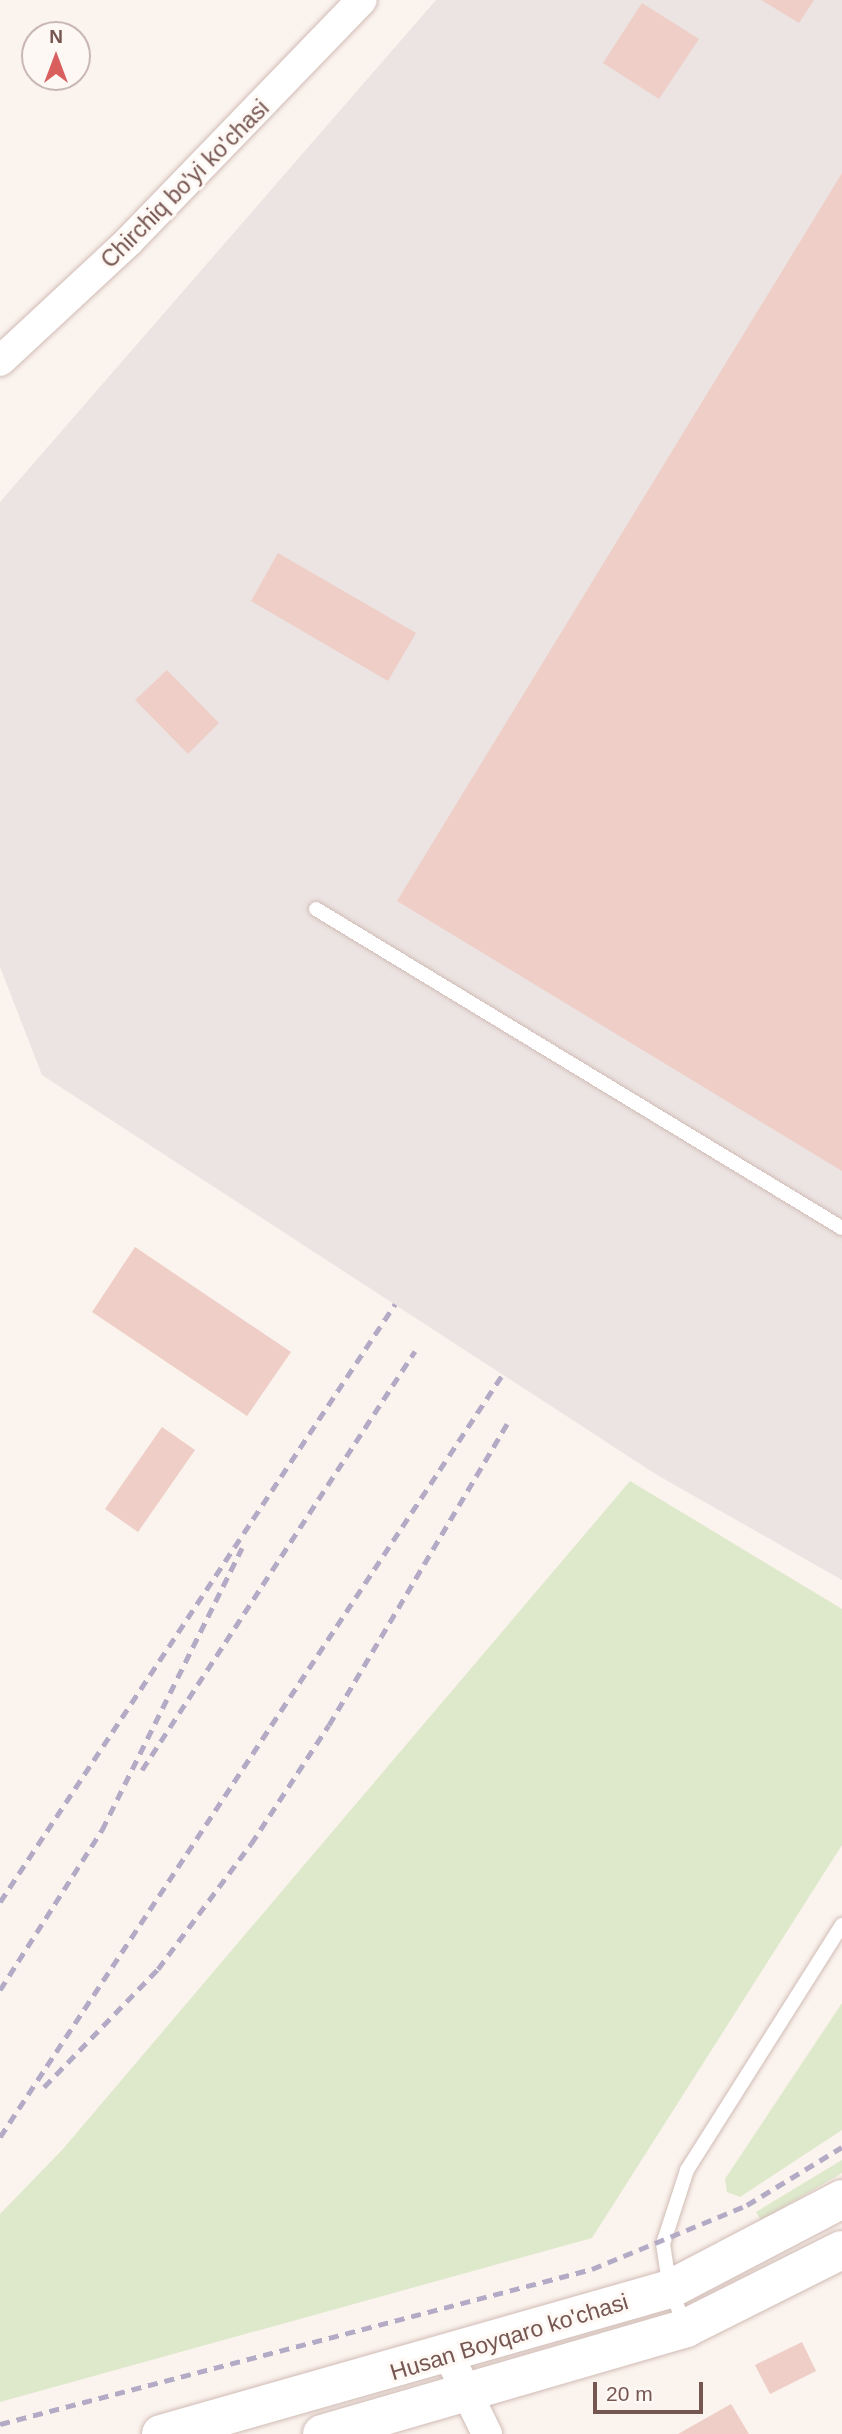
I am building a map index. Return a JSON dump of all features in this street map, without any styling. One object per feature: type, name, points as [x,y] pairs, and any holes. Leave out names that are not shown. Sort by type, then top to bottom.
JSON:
[{"type":"main road","name":"Husan Boyqaro ko'chasi","points":[[161,2434],[449,2356],[670,2289],[842,2199]]},
{"type":"main road","name":"Husan Boyqaro ko'chasi","points":[[325,2434],[464,2398],[686,2328],[842,2250]]},
{"type":"street","name":"Chirchiq bo'yi ko'chasi","points":[[0,361],[129,241],[362,0]]},
{"type":"street","points":[[449,2356],[464,2398],[487,2434]]},
{"type":"lane","points":[[316,909],[842,1228]]},
{"type":"lane","points":[[686,2328],[670,2289],[663,2244],[687,2169],[842,1925]]},
{"type":"shaded area","points":[[436,0],[842,0],[842,1580],[657,1475],[42,1075],[0,967],[0,502]]},
{"type":"green space","points":[[630,1481],[842,1609],[842,1845],[592,2238],[0,2402],[0,2214],[63,2149]]},
{"type":"green space","points":[[842,2003],[842,2130],[740,2197],[727,2192],[725,2179]]},
{"type":"green space","points":[[842,2160],[842,2173],[761,2220],[756,2212]]},
{"type":"building","points":[[761,0],[814,0],[799,23]]},
{"type":"building","points":[[642,3],[699,39],[659,99],[603,63]]},
{"type":"building","points":[[842,173],[842,1171],[397,901]]},
{"type":"building","points":[[278,553],[416,633],[388,681],[251,601]]},
{"type":"building","points":[[167,670],[219,723],[188,754],[135,700]]},
{"type":"building","points":[[135,1247],[291,1352],[247,1416],[92,1312]]},
{"type":"building","points":[[162,1427],[195,1450],[138,1532],[105,1509]]},
{"type":"building","points":[[802,2342],[816,2371],[770,2394],[755,2365]]},
{"type":"building","points":[[731,2404],[749,2434],[678,2434]]},
{"type":"railway","points":[[0,1902],[395,1304]]},
{"type":"railway","points":[[142,1770],[415,1351]]},
{"type":"railway","points":[[0,2137],[503,1374]]},
{"type":"railway","points":[[44,2087],[158,1969],[251,1844],[329,1725],[507,1424]]},
{"type":"railway","points":[[0,1990],[102,1830],[242,1548]]},
{"type":"railway","points":[[0,2424],[592,2269],[747,2205],[842,2147]]}]
